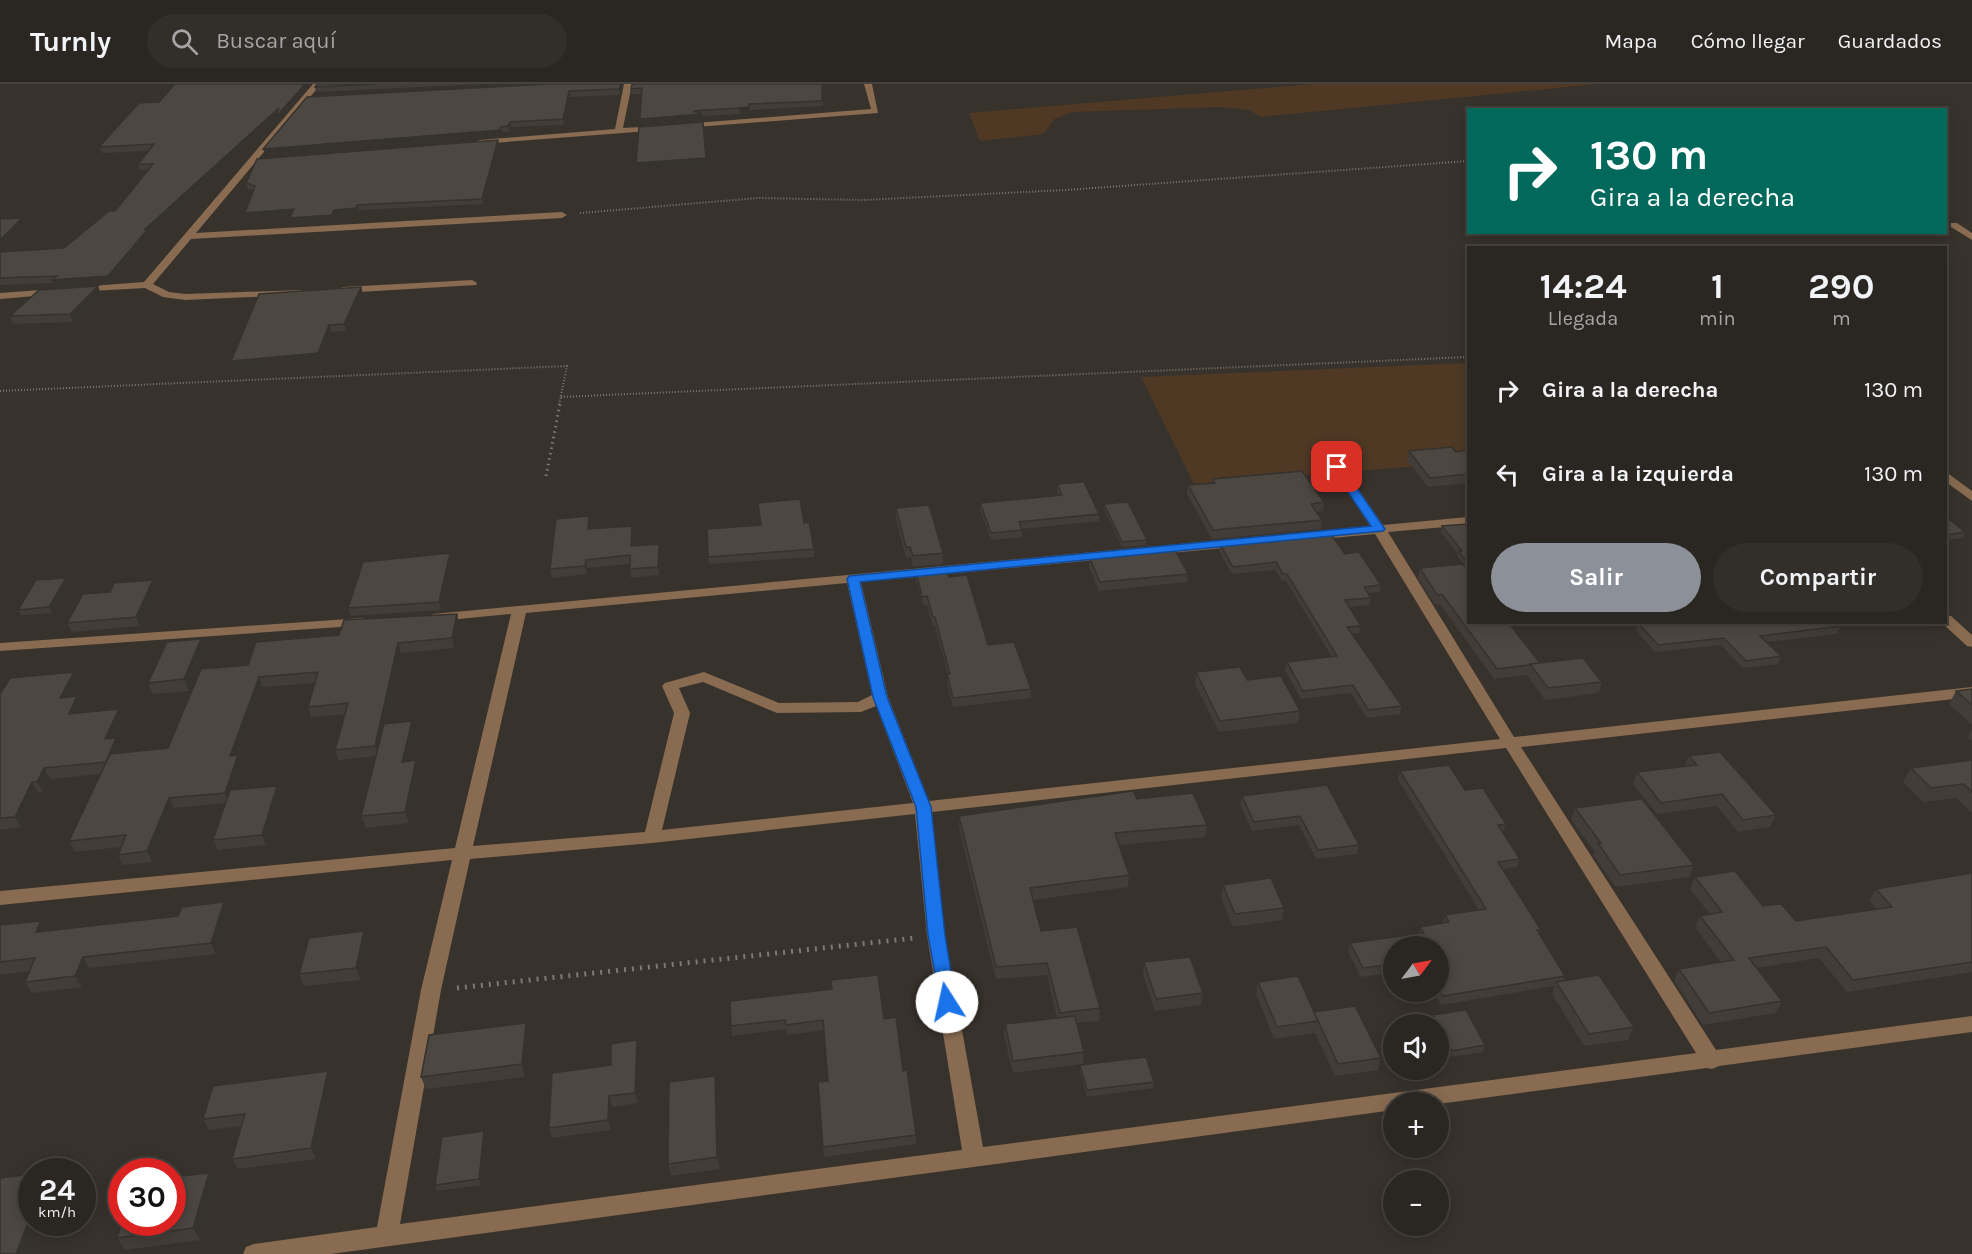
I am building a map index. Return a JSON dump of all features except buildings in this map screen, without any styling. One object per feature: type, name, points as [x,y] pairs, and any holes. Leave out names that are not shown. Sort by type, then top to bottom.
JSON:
[{"type":"street","points":[[147,285],[317,84]]},
{"type":"street","points":[[619,131],[628,84]]},
{"type":"street","points":[[677,127],[875,111],[868,84]]},
{"type":"street","points":[[305,98],[316,98]]},
{"type":"street","points":[[465,143],[665,128]]},
{"type":"street","points":[[253,160],[264,159]]},
{"type":"street","points":[[189,236],[562,215]]},
{"type":"street","points":[[1954,225],[1972,237]]},
{"type":"street","points":[[329,290],[472,283]]},
{"type":"street","points":[[0,296],[147,285],[167,295],[185,297],[305,291]]},
{"type":"street","points":[[1337,467],[1379,529],[1509,741],[1712,1061]]},
{"type":"street","points":[[1947,478],[1972,497]]},
{"type":"street","points":[[425,618],[1467,521]]},
{"type":"street","points":[[853,579],[880,697],[923,807],[936,935],[974,1156]]},
{"type":"street","points":[[387,1236],[431,990],[519,611]]},
{"type":"street","points":[[0,647],[378,621]]},
{"type":"street","points":[[1947,621],[1972,644]]},
{"type":"street","points":[[652,837],[682,713],[670,686],[704,677],[777,708],[861,707],[880,697]]},
{"type":"street","points":[[0,898],[652,837],[1509,741],[1972,692]]},
{"type":"street","points":[[254,1254],[974,1156],[1712,1061],[1972,1024]]},
{"type":"path","points":[[562,215],[758,198],[863,200],[947,196],[1467,161]]},
{"type":"path","points":[[561,397],[1467,357]]},
{"type":"path","points":[[0,391],[567,366],[546,476]]},
{"type":"path","points":[[431,990],[936,935]]},
{"type":"shaded area","points":[[1313,84],[1598,84],[1261,117],[1249,110],[1221,107],[1073,112],[1054,119],[1044,134],[980,141],[969,113]]},
{"type":"shaded area","points":[[1467,363],[1467,462],[1194,484],[1141,377]]},
{"type":"route","points":[[947,1002],[936,935],[923,807],[880,697],[853,579],[1379,529],[1337,467]]}]
